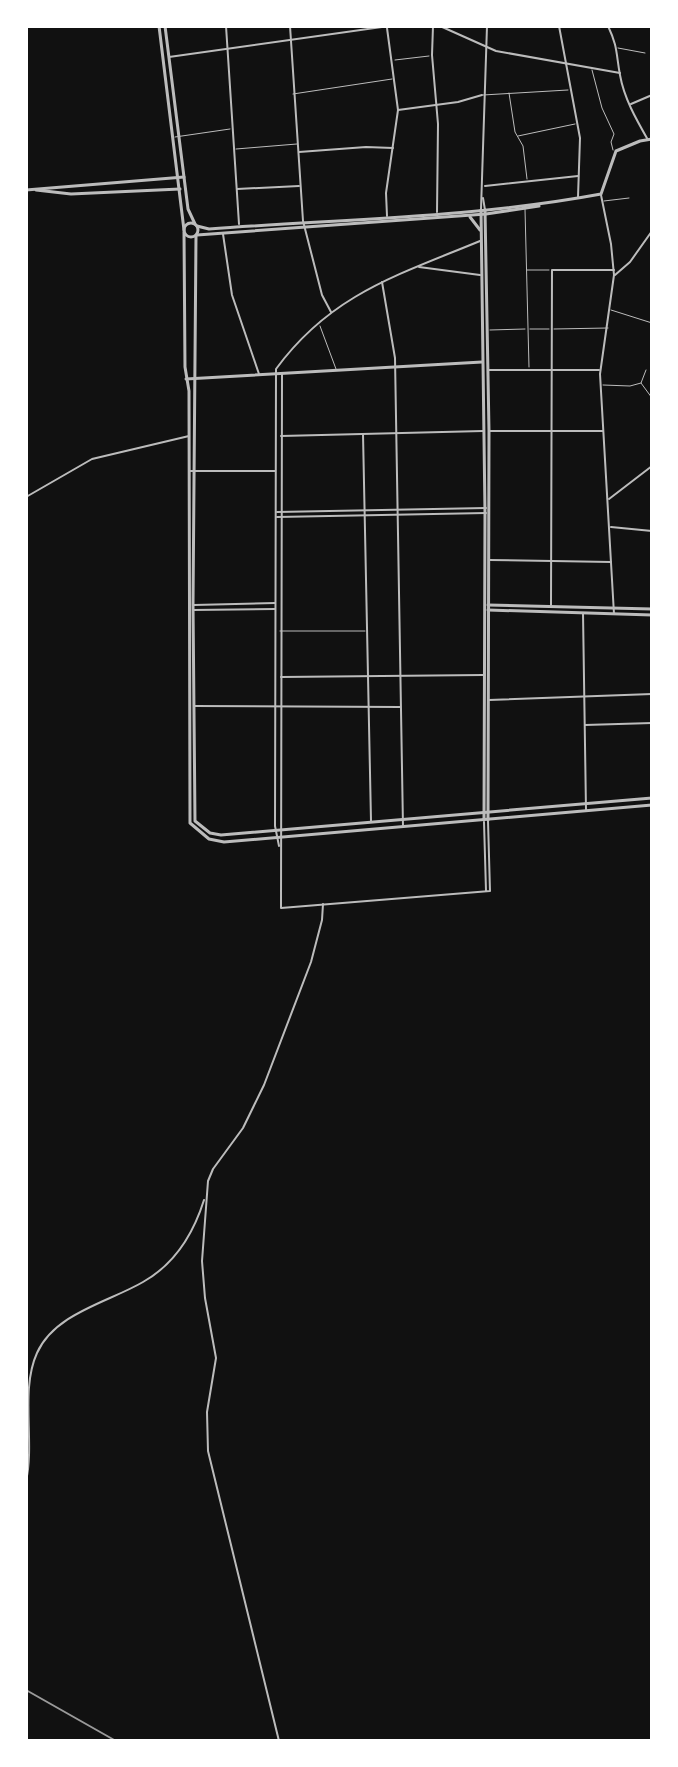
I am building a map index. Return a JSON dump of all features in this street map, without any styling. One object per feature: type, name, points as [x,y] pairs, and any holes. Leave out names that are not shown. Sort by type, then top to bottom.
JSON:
[{"type":"street","points":[[162,26],[189,214],[196,225],[188,819],[224,842],[652,805]]},
{"type":"street","points":[[226,26],[239,226]]},
{"type":"street","points":[[290,26],[304,224],[323,299],[331,312]]},
{"type":"street","points":[[166,57],[388,26],[398,110],[386,193],[388,219]]},
{"type":"street","points":[[433,26],[437,213]]},
{"type":"street","points":[[440,26],[485,47],[620,73]]},
{"type":"street","points":[[486,431],[488,370],[485,362],[487,330],[482,186],[487,26]]},
{"type":"street","points":[[559,26],[578,124],[578,198]]},
{"type":"street","points":[[608,26],[618,48],[620,73],[630,105],[650,140],[615,153],[601,194],[614,270],[611,310],[600,370],[614,614]]},
{"type":"street","points":[[166,57],[184,231],[186,379],[192,436]]},
{"type":"street","points":[[398,110],[436,106],[483,95]]},
{"type":"street","points":[[630,105],[652,95]]},
{"type":"street","points":[[297,152],[394,148]]},
{"type":"street","points":[[482,186],[579,176]]},
{"type":"street","points":[[26,190],[184,177]]},
{"type":"street","points":[[236,189],[300,186]]},
{"type":"street","points":[[32,190],[71,194],[186,189]]},
{"type":"street","points":[[388,219],[525,208],[601,194]]},
{"type":"street","points":[[184,231],[188,224],[209,229],[483,212]]},
{"type":"street","points":[[481,240],[351,297],[318,323],[278,367],[275,706],[281,908],[488,891],[487,510],[481,275],[483,212]]},
{"type":"street","points":[[467,215],[481,232]]},
{"type":"street","points":[[184,231],[189,237],[304,224]]},
{"type":"street","points":[[614,275],[633,260],[652,231]]},
{"type":"street","points":[[222,233],[232,295],[259,375]]},
{"type":"street","points":[[416,266],[481,275]]},
{"type":"street","points":[[551,606],[552,270],[614,270]]},
{"type":"street","points":[[382,281],[395,367],[403,827]]},
{"type":"street","points":[[186,379],[485,362]]},
{"type":"street","points":[[488,370],[600,370]]},
{"type":"street","points":[[278,830],[282,374]]},
{"type":"street","points":[[281,436],[604,431]]},
{"type":"street","points":[[363,434],[371,821]]},
{"type":"street","points":[[26,497],[92,459],[192,436]]},
{"type":"street","points":[[608,500],[652,466]]},
{"type":"street","points":[[191,471],[276,471]]},
{"type":"street","points":[[275,512],[487,510]]},
{"type":"street","points":[[275,517],[487,510]]},
{"type":"street","points":[[486,607],[489,560],[487,510]]},
{"type":"street","points":[[610,527],[652,531]]},
{"type":"street","points":[[489,560],[612,563]]},
{"type":"street","points":[[191,607],[280,603]]},
{"type":"street","points":[[191,607],[280,609]]},
{"type":"street","points":[[486,607],[652,609]]},
{"type":"street","points":[[486,607],[652,615]]},
{"type":"street","points":[[583,613],[586,811]]},
{"type":"street","points":[[280,677],[486,675]]},
{"type":"street","points":[[486,675],[486,812]]},
{"type":"street","points":[[488,700],[652,694]]},
{"type":"street","points":[[191,706],[401,707]]},
{"type":"street","points":[[584,725],[652,723]]},
{"type":"street","points":[[213,837],[652,798]]},
{"type":"street","points":[[279,1741],[208,1446],[207,1412],[216,1358],[204,1282],[203,1241],[211,1172],[243,1128],[271,1068],[311,962],[323,904]]},
{"type":"street","points":[[26,1481],[31,1382],[35,1359],[43,1343],[81,1312],[143,1282],[168,1264],[188,1240],[206,1196]]},
{"type":"lane","points":[[618,48],[645,53]]},
{"type":"lane","points":[[392,61],[432,55]]},
{"type":"lane","points":[[592,70],[602,108],[614,134],[611,144],[615,153]]},
{"type":"lane","points":[[293,94],[394,79]]},
{"type":"lane","points":[[483,95],[571,90]]},
{"type":"lane","points":[[509,93],[517,136],[522,143],[527,181]]},
{"type":"lane","points":[[517,136],[578,124]]},
{"type":"lane","points":[[173,137],[232,129]]},
{"type":"lane","points":[[234,150],[297,144]]},
{"type":"lane","points":[[602,201],[629,198]]},
{"type":"lane","points":[[525,208],[529,370]]},
{"type":"lane","points":[[527,270],[552,270]]},
{"type":"lane","points":[[611,310],[652,323]]},
{"type":"lane","points":[[318,323],[336,371]]},
{"type":"lane","points":[[487,330],[608,328]]},
{"type":"lane","points":[[641,383],[646,370]]},
{"type":"lane","points":[[601,385],[630,386],[641,383]]},
{"type":"lane","points":[[641,383],[652,398]]},
{"type":"lane","points":[[280,631],[367,631]]},
{"type":"railway","points":[[26,1690],[116,1741]]}]
